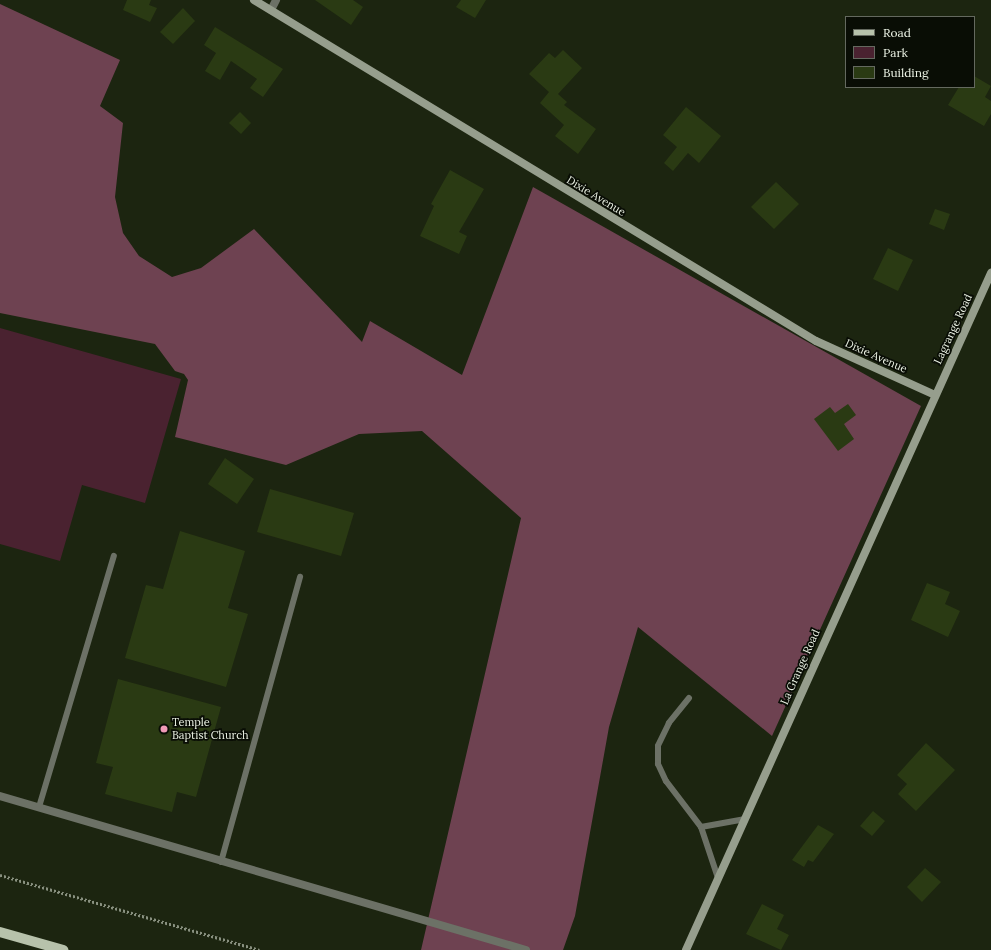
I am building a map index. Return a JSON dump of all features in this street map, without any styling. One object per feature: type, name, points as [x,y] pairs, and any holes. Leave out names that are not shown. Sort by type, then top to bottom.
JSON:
[{"type":"main road","points":[[0,932],[63,950]]},
{"type":"street","name":"Dixie Avenue","points":[[254,0],[816,341],[935,394]]},
{"type":"street","points":[[271,10],[276,0]]},
{"type":"street","name":"Lagrange Road","points":[[935,394],[991,273]]},
{"type":"street","name":"La Grange Road","points":[[686,950],[935,394]]},
{"type":"street","points":[[0,796],[221,862],[526,950]]},
{"type":"lane","points":[[39,807],[114,556]]},
{"type":"lane","points":[[221,862],[300,577]]},
{"type":"lane","points":[[688,698],[661,740],[658,764],[666,781],[701,827],[718,878]]},
{"type":"lane","points":[[701,827],[745,819]]},
{"type":"path","points":[[0,875],[259,950]]},
{"type":"green space","points":[[0,328],[181,379],[145,503],[82,485],[60,561],[0,544]]},
{"type":"shaded area","points":[[0,4],[120,60],[100,106],[123,123],[115,197],[123,233],[139,256],[172,277],[201,268],[254,229],[362,342],[370,321],[462,375],[533,187],[921,406],[772,736],[638,627],[609,727],[575,916],[563,950],[421,950],[521,518],[422,431],[359,434],[286,465],[175,437],[188,380],[184,374],[175,371],[155,344],[0,313]]},
{"type":"building","points":[[127,0],[151,0],[149,5],[157,8],[150,22],[123,10]]},
{"type":"building","points":[[315,0],[353,0],[363,7],[351,25]]},
{"type":"building","points":[[461,0],[486,0],[475,18],[456,7]]},
{"type":"building","points":[[183,8],[195,21],[173,44],[160,32]]},
{"type":"building","points":[[215,27],[283,69],[263,97],[250,88],[257,79],[231,61],[220,80],[205,71],[216,53],[204,45]]},
{"type":"building","points":[[563,50],[582,68],[558,94],[567,102],[564,105],[596,129],[578,154],[555,136],[564,125],[540,103],[549,92],[529,74],[549,53],[555,58]]},
{"type":"building","points":[[975,77],[991,86],[985,97],[991,101],[991,114],[984,126],[948,105],[958,88],[975,88]]},
{"type":"building","points":[[686,107],[721,136],[699,163],[688,153],[673,171],[664,163],[677,147],[663,135]]},
{"type":"building","points":[[240,112],[251,123],[241,134],[229,123]]},
{"type":"building","points":[[450,170],[484,189],[459,232],[467,236],[459,254],[420,236],[434,206],[431,204]]},
{"type":"building","points":[[776,182],[799,204],[774,229],[751,207]]},
{"type":"building","points":[[935,209],[950,214],[944,230],[929,224]]},
{"type":"building","points":[[888,248],[913,260],[898,291],[873,279]]},
{"type":"building","points":[[848,404],[856,415],[844,424],[854,439],[838,451],[814,419],[830,407],[835,413]]},
{"type":"building","points":[[225,458],[254,479],[237,504],[208,484]]},
{"type":"building","points":[[270,489],[354,513],[341,556],[257,532]]},
{"type":"building","points":[[180,531],[245,551],[228,608],[248,614],[226,687],[125,658],[146,585],[163,589]]},
{"type":"building","points":[[927,583],[950,592],[945,604],[960,611],[948,637],[911,620]]},
{"type":"building","points":[[118,679],[221,707],[196,797],[177,792],[172,812],[105,794],[113,767],[96,763]]},
{"type":"building","points":[[926,743],[955,770],[916,811],[898,794],[907,784],[897,775]]},
{"type":"building","points":[[873,811],[885,821],[872,836],[860,826]]},
{"type":"building","points":[[818,825],[834,834],[813,862],[808,860],[804,867],[792,860]]},
{"type":"building","points":[[925,868],[941,882],[922,902],[907,887]]},
{"type":"building","points":[[762,904],[784,915],[777,929],[789,935],[781,950],[746,934]]},
{"type":"place","name":"Temple Baptist Church","points":[[164,729]]}]
